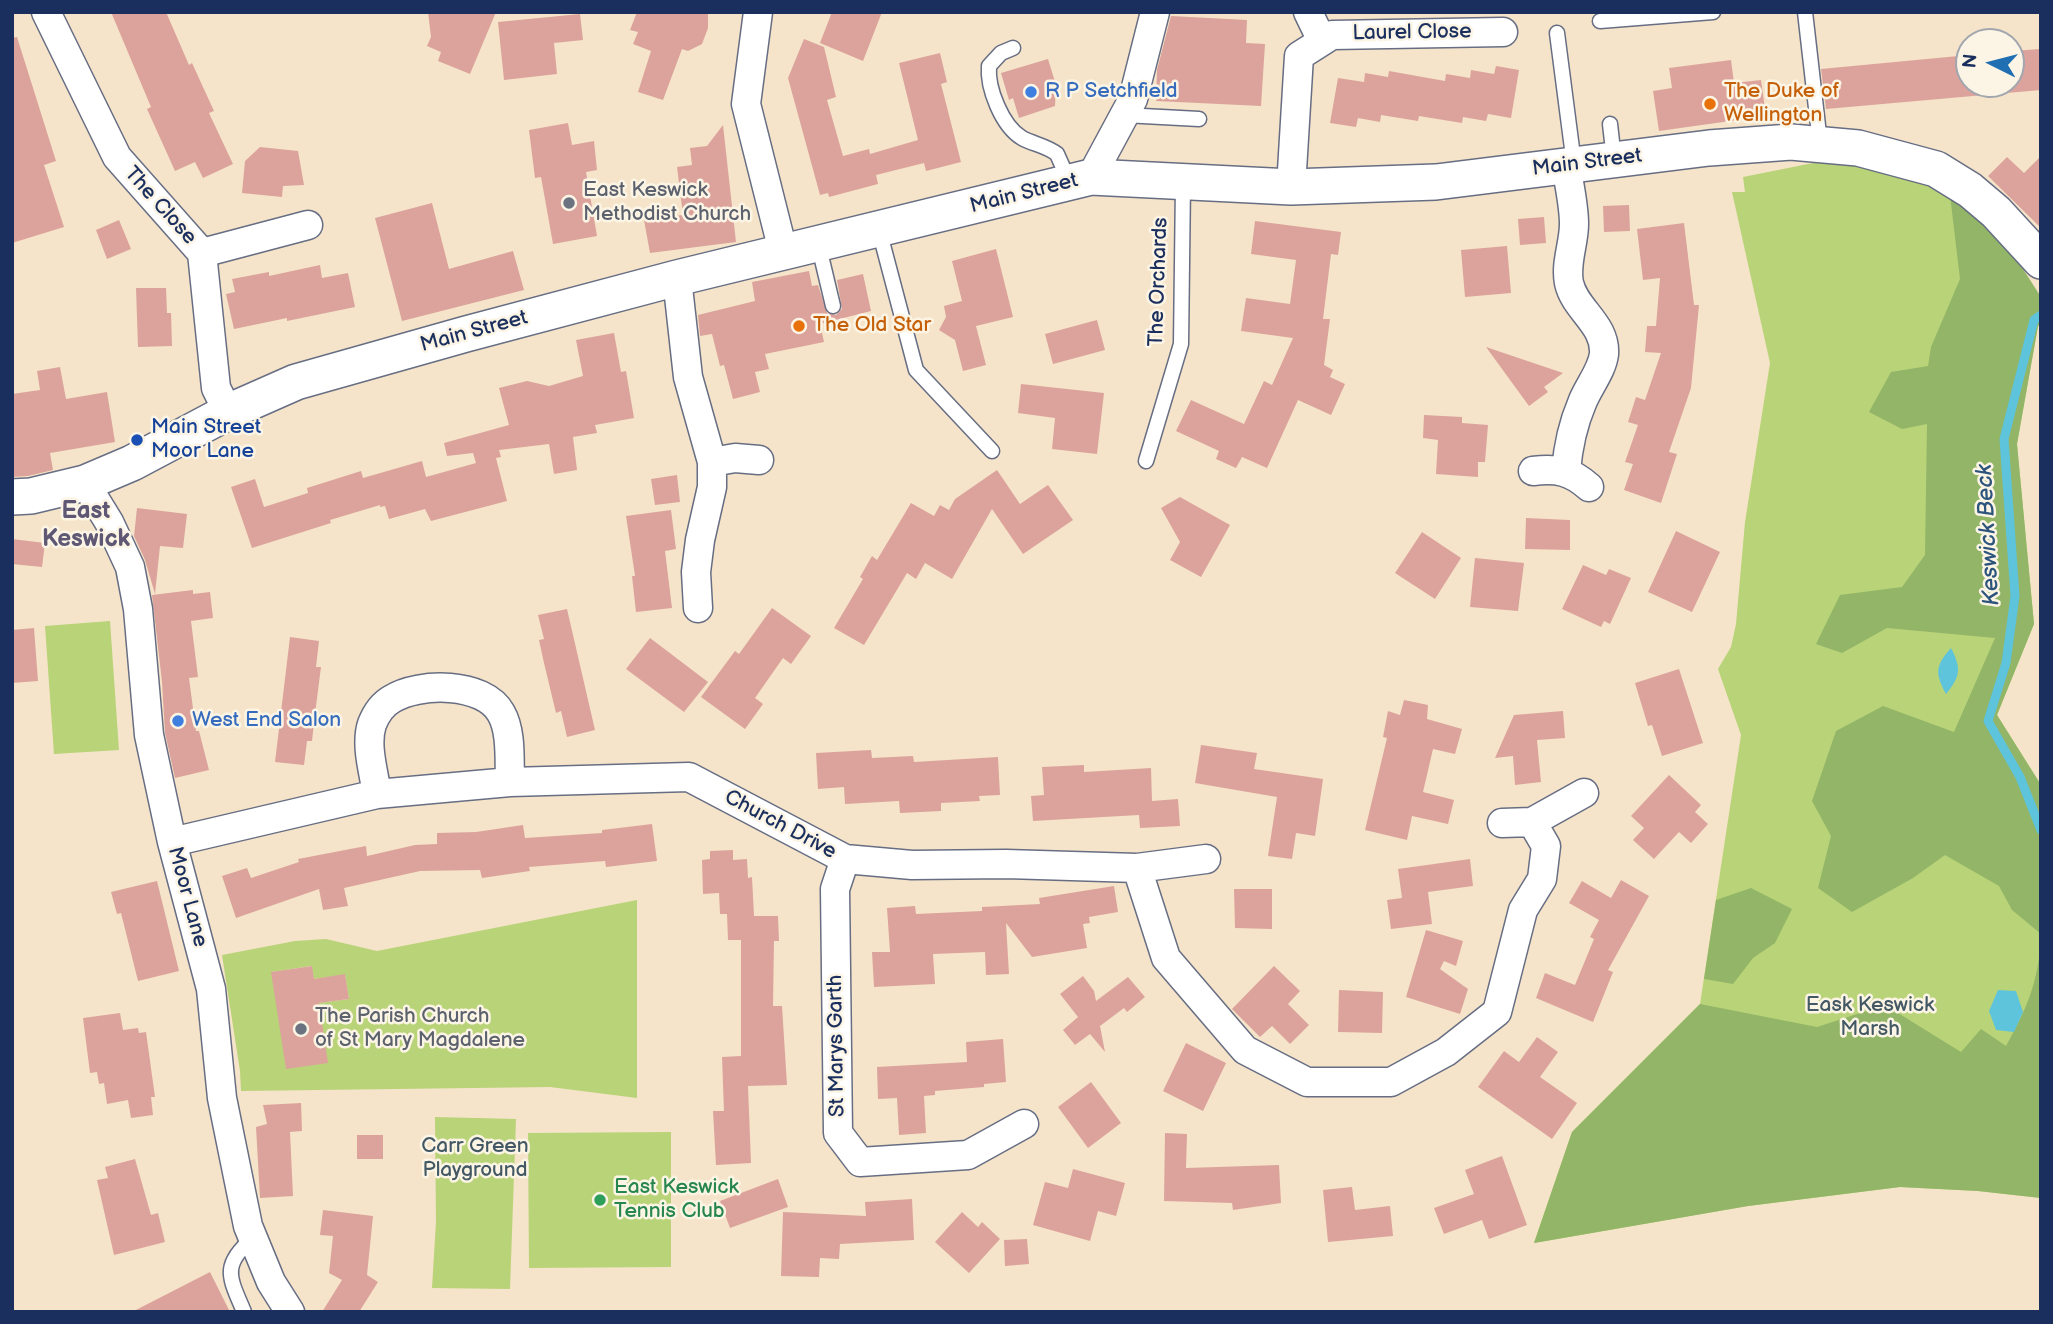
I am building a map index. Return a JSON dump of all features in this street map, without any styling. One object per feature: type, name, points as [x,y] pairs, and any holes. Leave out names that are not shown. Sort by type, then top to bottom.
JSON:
[{"type":"street","name":"The Close","points":[[47,12],[117,157],[202,253],[216,388],[228,412]]},
{"type":"street","points":[[758,12],[746,104],[783,251]]},
{"type":"street","points":[[1080,180],[1133,99],[1155,12]]},
{"type":"street","name":"Laurel Close","points":[[1308,12],[1322,41]]},
{"type":"street","name":"Laurel Close","points":[[1291,187],[1299,57],[1332,35],[1503,32]]},
{"type":"street","name":"Main Street","points":[[12,497],[31,496],[85,483],[132,463],[228,412],[296,382],[677,278],[1080,180],[1139,178],[1183,183],[1291,187],[1436,182],[1709,148],[1791,142],[1858,148],[1936,169],[1970,190],[1996,212],[2041,261]]},
{"type":"street","points":[[1566,471],[1576,418],[1604,354],[1598,328],[1577,302],[1569,284],[1567,264],[1574,222],[1570,164]]},
{"type":"street","points":[[202,253],[308,225]]},
{"type":"street","points":[[677,278],[688,377],[712,462],[712,487],[696,572],[698,608]]},
{"type":"street","points":[[712,462],[735,458],[759,460]]},
{"type":"street","points":[[1533,471],[1566,471],[1590,487]]},
{"type":"street","name":"Moor Lane","points":[[85,483],[109,522],[130,567],[138,609],[149,735],[172,842],[211,989],[224,1108],[248,1226],[271,1282],[290,1312]]},
{"type":"street","points":[[377,794],[369,741],[372,725],[379,711],[390,700],[405,693],[428,690],[466,689],[480,693],[492,701],[506,724],[510,782]]},
{"type":"street","name":"Church Drive","points":[[172,842],[377,794],[510,782],[689,777],[845,859],[912,865],[1006,864],[1137,868],[1206,859]]},
{"type":"street","points":[[1502,823],[1532,822],[1584,793]]},
{"type":"street","points":[[1137,868],[1166,958],[1245,1050],[1307,1082],[1391,1082],[1446,1052],[1497,1012],[1523,910],[1542,879],[1546,846],[1532,822]]},
{"type":"street","name":"St Marys Garth","points":[[845,859],[835,889],[838,1133],[860,1162],[969,1168],[1024,1124]]},
{"type":"lane","points":[[1600,21],[1713,12]]},
{"type":"lane","points":[[1805,12],[1820,145]]},
{"type":"lane","points":[[1558,33],[1570,164]]},
{"type":"lane","points":[[1013,48],[1001,53],[989,66],[991,85],[1001,112],[1016,133],[1057,153],[1080,180]]},
{"type":"lane","points":[[1124,115],[1199,119]]},
{"type":"lane","points":[[1611,124],[1614,159]]},
{"type":"lane","name":"The Orchards","points":[[1146,461],[1181,344],[1183,183]]},
{"type":"lane","points":[[879,230],[916,370],[992,451]]},
{"type":"lane","points":[[818,243],[833,306]]},
{"type":"lane","points":[[244,1312],[234,1291],[232,1264],[236,1252],[253,1238]]},
{"type":"green space","name":"Eask Keswick Marsh","points":[[1833,159],[1910,175],[1950,195],[2041,297],[2041,324],[2038,326],[2017,444],[2034,624],[1997,715],[2041,785],[2041,1198],[1900,1187],[1748,1206],[1534,1243],[1572,1132],[1700,1004],[1741,735],[1718,669],[1731,647],[1736,624],[1745,522],[1770,363],[1732,192],[1745,192],[1743,177]]},
{"type":"green space","points":[[1950,195],[2007,244],[2041,297],[2041,324],[2038,326],[2017,444],[2034,624],[1997,715],[2041,785],[2041,934],[2012,910],[1999,886],[1945,855],[1913,878],[1852,912],[1818,888],[1831,836],[1812,801],[1836,731],[1883,706],[1954,732],[1995,638],[1887,628],[1842,653],[1816,644],[1840,595],[1902,587],[1925,555],[1927,424],[1902,429],[1869,412],[1891,372],[1928,366],[1931,347],[1960,279]]},
{"type":"green space","points":[[110,621],[119,750],[54,754],[45,626]]},
{"type":"green space","points":[[1751,888],[1792,909],[1775,943],[1753,958],[1733,984],[1704,979],[1716,900]]},
{"type":"green space","points":[[637,900],[637,1098],[550,1087],[241,1091],[222,955],[295,941],[326,939],[377,951]],"holes":[[[311,966],[314,979],[345,975],[349,999],[319,1003],[272,972]]]},
{"type":"green space","points":[[2041,939],[2041,1198],[1900,1187],[1748,1206],[1534,1243],[1572,1132],[1700,1004],[1817,1027],[1885,1005],[1961,1052],[1981,1029],[2006,1046],[2030,995]]},
{"type":"green space","name":"Carr Green Playground","points":[[435,1117],[516,1119],[510,1289],[432,1288],[436,1222]]},
{"type":"green space","name":"East Keswick Tennis Club","points":[[671,1132],[671,1267],[529,1268],[528,1133]]},
{"type":"water","points":[[1951,648],[1958,672],[1946,694],[1938,670]]},
{"type":"water","points":[[1998,990],[2016,991],[2023,1012],[2014,1032],[1996,1030],[1989,1011]]},
{"type":"building","points":[[111,12],[166,12],[189,65],[192,63],[214,111],[209,113],[233,164],[203,178],[195,162],[175,171],[147,109],[151,107]]},
{"type":"building","points":[[428,12],[496,12],[470,74],[438,61],[441,52],[427,46],[431,37]]},
{"type":"building","points":[[637,12],[708,12],[708,28],[702,44],[688,51],[682,49],[663,100],[638,92],[651,51],[633,44],[638,32],[630,30]]},
{"type":"building","points":[[832,12],[882,12],[863,61],[820,43]]},
{"type":"building","points":[[580,14],[583,40],[554,43],[557,74],[504,80],[498,22]]},
{"type":"building","points":[[1171,16],[1247,20],[1246,43],[1265,44],[1261,106],[1156,101],[1157,70]]},
{"type":"building","points":[[17,37],[56,161],[44,165],[64,227],[12,243],[12,38]]},
{"type":"building","points":[[804,39],[824,47],[836,97],[827,100],[843,156],[869,149],[870,154],[918,140],[899,63],[940,53],[947,82],[941,84],[961,162],[926,171],[924,163],[876,175],[878,184],[829,197],[828,193],[820,195],[788,78]]},
{"type":"building","points":[[2041,49],[2041,90],[2025,91],[2025,50]]},
{"type":"building","points":[[1955,56],[1955,98],[1826,109],[1821,69]]},
{"type":"building","name":"R P Setchfield","points":[[1048,59],[1056,85],[1055,106],[1019,118],[1013,98],[1009,100],[1001,73]]},
{"type":"building","name":"The Duke of Wellington","points":[[1731,60],[1734,83],[1761,80],[1766,116],[1659,131],[1653,91],[1672,88],[1669,68]]},
{"type":"building","points":[[1496,66],[1519,70],[1511,118],[1488,114],[1486,121],[1463,117],[1462,123],[1419,116],[1418,121],[1381,115],[1380,122],[1358,118],[1356,127],[1330,123],[1338,78],[1364,82],[1365,73],[1388,77],[1389,71],[1445,81],[1446,74],[1470,78],[1471,70],[1494,74]]},
{"type":"building","name":"East Keswick Methodist Church","points":[[568,123],[572,145],[594,141],[597,170],[586,172],[597,236],[553,244],[541,177],[535,178],[529,130]]},
{"type":"building","points":[[723,125],[736,242],[650,253],[644,220],[683,215],[677,167],[692,165],[690,148],[707,146]]},
{"type":"building","points":[[260,147],[298,151],[304,185],[283,186],[282,197],[242,193],[245,161]]},
{"type":"building","points":[[2041,156],[2041,228],[1988,176],[2007,157],[2024,173]]},
{"type":"building","points":[[432,203],[449,269],[513,251],[524,290],[402,321],[375,218]]},
{"type":"building","points":[[1629,205],[1630,231],[1604,232],[1603,206]]},
{"type":"building","points":[[1544,217],[1546,243],[1520,245],[1518,219]]},
{"type":"building","points":[[119,220],[131,249],[107,259],[96,230]]},
{"type":"building","points":[[1255,221],[1341,232],[1338,255],[1331,254],[1323,319],[1330,319],[1324,365],[1333,370],[1330,377],[1345,384],[1331,415],[1298,400],[1267,468],[1242,457],[1236,468],[1216,459],[1219,451],[1176,431],[1191,400],[1244,424],[1264,381],[1272,385],[1293,338],[1241,331],[1246,298],[1290,304],[1296,260],[1251,254]]},
{"type":"building","points":[[1684,223],[1694,305],[1699,305],[1691,388],[1669,452],[1677,454],[1661,503],[1624,490],[1633,464],[1625,462],[1638,425],[1628,422],[1636,397],[1645,400],[1661,353],[1645,352],[1647,326],[1656,326],[1660,278],[1643,280],[1637,229]]},
{"type":"building","points":[[1507,246],[1511,293],[1465,297],[1461,250]]},
{"type":"building","points":[[996,249],[1013,317],[976,326],[986,365],[963,371],[955,340],[939,330],[946,317],[944,306],[962,301],[952,261]]},
{"type":"building","points":[[320,265],[322,278],[348,273],[355,307],[234,329],[226,294],[235,292],[232,279],[269,272],[269,276]]},
{"type":"building","points":[[809,271],[812,286],[818,285],[827,313],[836,315],[842,309],[837,280],[863,274],[871,311],[820,324],[824,342],[765,354],[769,369],[755,372],[760,392],[733,399],[724,365],[720,366],[712,334],[700,336],[698,315],[755,301],[752,282]]},
{"type":"building","points":[[136,288],[166,288],[167,313],[171,313],[172,346],[138,347]]},
{"type":"building","points":[[1097,320],[1105,350],[1053,364],[1045,334]]},
{"type":"building","points":[[614,333],[621,372],[626,371],[634,418],[595,425],[597,433],[573,437],[577,470],[554,474],[549,444],[499,450],[501,457],[496,458],[507,501],[431,521],[425,509],[389,519],[385,506],[380,505],[252,548],[231,487],[255,479],[264,507],[308,493],[307,488],[361,471],[363,478],[422,461],[426,477],[476,463],[473,453],[447,456],[444,443],[509,425],[499,388],[527,381],[549,386],[583,376],[576,340]]},
{"type":"building","points":[[1486,347],[1563,373],[1544,387],[1548,392],[1529,406]]},
{"type":"building","points":[[60,367],[66,399],[107,392],[115,442],[50,453],[53,470],[12,477],[12,394],[40,390],[37,371]]},
{"type":"building","points":[[1021,384],[1104,393],[1097,454],[1052,449],[1055,418],[1018,413]]},
{"type":"building","points":[[1424,415],[1462,417],[1462,423],[1488,425],[1485,462],[1478,462],[1478,477],[1436,474],[1438,440],[1423,438]]},
{"type":"building","points":[[997,470],[1020,504],[1048,485],[1073,520],[1023,554],[992,509],[952,579],[925,563],[916,579],[907,573],[864,645],[834,628],[863,579],[860,577],[872,556],[877,560],[911,503],[934,516],[940,505],[949,510],[955,499]]},
{"type":"building","points":[[677,475],[680,502],[655,505],[651,479]]},
{"type":"building","points":[[1180,497],[1230,525],[1201,577],[1170,560],[1180,542],[1161,508]]},
{"type":"building","points":[[137,508],[187,514],[183,548],[160,546],[155,594],[145,560],[134,536]]},
{"type":"building","points":[[671,510],[676,549],[665,551],[672,608],[636,612],[632,576],[635,576],[626,516]]},
{"type":"building","points":[[1526,518],[1570,520],[1570,550],[1525,549]]},
{"type":"building","points":[[1676,531],[1720,552],[1692,612],[1648,592]]},
{"type":"building","points":[[1422,532],[1461,558],[1435,599],[1395,573]]},
{"type":"building","points":[[12,539],[45,543],[42,567],[12,564]]},
{"type":"building","points":[[1475,558],[1524,563],[1518,611],[1470,607]]},
{"type":"building","points":[[1583,565],[1606,575],[1609,569],[1631,578],[1610,624],[1604,621],[1601,627],[1562,609]]},
{"type":"building","points":[[193,590],[193,594],[210,592],[213,618],[191,621],[198,677],[189,678],[196,731],[199,731],[209,770],[175,778],[165,733],[152,595]]},
{"type":"building","points":[[772,608],[811,636],[791,664],[783,658],[755,698],[763,704],[745,729],[701,697],[735,651],[739,654]]},
{"type":"building","points":[[567,609],[595,730],[567,737],[561,711],[556,713],[544,663],[539,640],[544,639],[538,615]]},
{"type":"building","points":[[34,628],[38,681],[12,683],[12,630]]},
{"type":"building","points":[[290,637],[319,641],[316,667],[321,667],[312,741],[307,741],[304,765],[275,762]]},
{"type":"building","points":[[650,638],[708,682],[684,712],[626,669]]},
{"type":"building","points":[[1679,669],[1703,743],[1662,756],[1652,725],[1648,726],[1635,683]]},
{"type":"building","points":[[1404,700],[1428,705],[1427,719],[1462,729],[1455,754],[1433,749],[1423,792],[1454,800],[1448,824],[1412,816],[1407,840],[1365,830],[1387,738],[1383,737],[1388,711],[1400,715]]},
{"type":"building","points":[[1563,711],[1565,738],[1537,740],[1541,782],[1515,785],[1513,756],[1495,758],[1514,715]]},
{"type":"building","points":[[1201,745],[1257,753],[1254,769],[1323,779],[1315,836],[1296,833],[1292,859],[1268,856],[1277,797],[1195,783]]},
{"type":"building","points":[[871,750],[872,758],[913,756],[914,762],[998,757],[1000,795],[979,796],[980,801],[941,803],[941,811],[900,813],[899,801],[845,804],[844,787],[818,789],[816,753]]},
{"type":"building","points":[[1084,765],[1084,772],[1151,768],[1152,801],[1178,799],[1180,826],[1140,828],[1139,815],[1033,821],[1031,796],[1044,795],[1042,767]]},
{"type":"building","points":[[1669,775],[1701,805],[1695,812],[1708,824],[1691,843],[1679,832],[1654,859],[1633,840],[1644,828],[1631,816]]},
{"type":"building","points":[[652,824],[657,861],[606,867],[605,861],[529,867],[530,871],[482,878],[480,870],[420,871],[344,888],[348,906],[323,910],[319,889],[236,918],[222,876],[247,868],[251,878],[299,862],[298,859],[366,846],[367,856],[415,845],[437,844],[437,833],[476,832],[523,825],[525,838],[602,833],[602,830]]},
{"type":"building","points":[[733,850],[733,860],[747,859],[748,878],[752,877],[754,916],[778,916],[779,941],[774,941],[773,1006],[782,1006],[787,1085],[748,1086],[751,1163],[716,1165],[713,1111],[724,1111],[722,1057],[741,1056],[741,940],[728,940],[727,914],[720,914],[719,893],[703,894],[702,860],[710,859],[710,851]]},
{"type":"building","points":[[1470,859],[1473,886],[1428,892],[1432,924],[1391,929],[1387,900],[1402,898],[1398,869]]},
{"type":"building","points":[[1621,880],[1649,896],[1608,970],[1613,972],[1593,1022],[1536,998],[1545,973],[1575,985],[1594,939],[1590,937],[1599,920],[1569,903],[1582,881],[1611,898]]},
{"type":"building","points":[[157,881],[179,971],[138,981],[121,913],[117,914],[111,892]]},
{"type":"building","points":[[1114,886],[1118,912],[1089,917],[1090,923],[1083,924],[1087,948],[1032,957],[1006,923],[1009,974],[986,975],[985,952],[933,954],[935,984],[874,987],[872,952],[890,952],[887,908],[915,906],[916,914],[982,911],[982,907],[1040,904],[1039,898]]},
{"type":"building","points":[[1234,889],[1272,889],[1272,929],[1235,928]]},
{"type":"building","points":[[1426,930],[1463,941],[1456,966],[1444,961],[1440,969],[1468,989],[1460,1014],[1406,997]]},
{"type":"building","name":"The Parish Church of St Mary Magdalene","points":[[312,966],[314,979],[345,974],[349,999],[319,1003],[328,1063],[286,1069],[271,972]]},
{"type":"building","points":[[1274,966],[1300,991],[1288,1004],[1309,1025],[1290,1044],[1272,1026],[1260,1037],[1232,1009]]},
{"type":"building","points":[[1083,976],[1094,991],[1096,1001],[1128,977],[1145,997],[1127,1012],[1124,1008],[1100,1026],[1105,1052],[1090,1034],[1075,1045],[1063,1030],[1078,1017],[1060,994]]},
{"type":"building","points":[[1339,990],[1383,992],[1382,1033],[1338,1032]]},
{"type":"building","points":[[120,1013],[123,1030],[138,1028],[139,1033],[146,1032],[155,1097],[151,1097],[153,1115],[131,1118],[128,1100],[107,1104],[104,1083],[99,1084],[97,1072],[90,1073],[83,1018]]},
{"type":"building","points":[[1537,1037],[1558,1052],[1540,1077],[1577,1103],[1552,1139],[1478,1087],[1504,1051],[1519,1062]]},
{"type":"building","points":[[1003,1039],[1006,1082],[984,1084],[984,1087],[935,1091],[935,1095],[924,1096],[926,1133],[899,1135],[897,1098],[878,1099],[877,1067],[967,1062],[966,1042]]},
{"type":"building","points":[[1186,1043],[1226,1063],[1203,1111],[1163,1091]]},
{"type":"building","points":[[1091,1082],[1121,1123],[1088,1148],[1058,1107]]},
{"type":"building","points":[[301,1103],[302,1131],[290,1132],[293,1196],[260,1198],[256,1127],[267,1124],[263,1105]]},
{"type":"building","points":[[1165,1133],[1187,1134],[1186,1168],[1279,1165],[1281,1203],[1233,1210],[1232,1203],[1164,1201]]},
{"type":"building","points":[[357,1135],[383,1135],[383,1159],[357,1159]]},
{"type":"building","points":[[1502,1156],[1527,1225],[1489,1239],[1482,1220],[1444,1234],[1434,1208],[1474,1194],[1465,1170]]},
{"type":"building","points":[[135,1159],[151,1215],[158,1213],[165,1242],[114,1255],[97,1180],[108,1178],[105,1167]]},
{"type":"building","points":[[1073,1169],[1125,1183],[1116,1216],[1098,1211],[1090,1241],[1033,1225],[1045,1182],[1068,1188]]},
{"type":"building","points":[[778,1179],[788,1207],[730,1228],[720,1201]]},
{"type":"building","points":[[1352,1187],[1355,1210],[1390,1206],[1393,1236],[1328,1242],[1323,1190]]},
{"type":"building","points":[[912,1199],[914,1240],[840,1244],[839,1259],[820,1258],[819,1277],[781,1276],[783,1212],[866,1216],[865,1202]]},
{"type":"building","points":[[323,1210],[373,1216],[367,1275],[378,1282],[359,1312],[322,1312],[342,1280],[329,1273],[333,1236],[320,1235]]},
{"type":"building","points":[[962,1212],[978,1227],[982,1222],[1000,1239],[969,1273],[935,1242]]},
{"type":"building","points":[[1027,1239],[1029,1264],[1005,1266],[1004,1240]]},
{"type":"building","points":[[210,1272],[230,1312],[132,1312]]},
{"type":"waterway","name":"Keswick Beck","points":[[2041,315],[2034,320],[2004,439],[2015,596],[2006,663],[1988,721],[2020,777],[2041,830]]},
{"type":"place","name":"R P Setchfield","points":[[1031,92]]},
{"type":"place","name":"The Duke of Wellington","points":[[1710,104]]},
{"type":"place","name":"East Keswick Methodist Church","points":[[569,203]]},
{"type":"place","name":"The Old Star","points":[[799,326]]},
{"type":"place","name":"Main Street Moor Lane","points":[[137,440]]},
{"type":"place","name":"West End Salon","points":[[178,721]]},
{"type":"place","name":"The Parish Church of St Mary Magdalene","points":[[301,1029]]},
{"type":"place","name":"East Keswick Tennis Club","points":[[600,1200]]},
{"type":"district","name":"East Keswick","points":[[86,526]]}]
